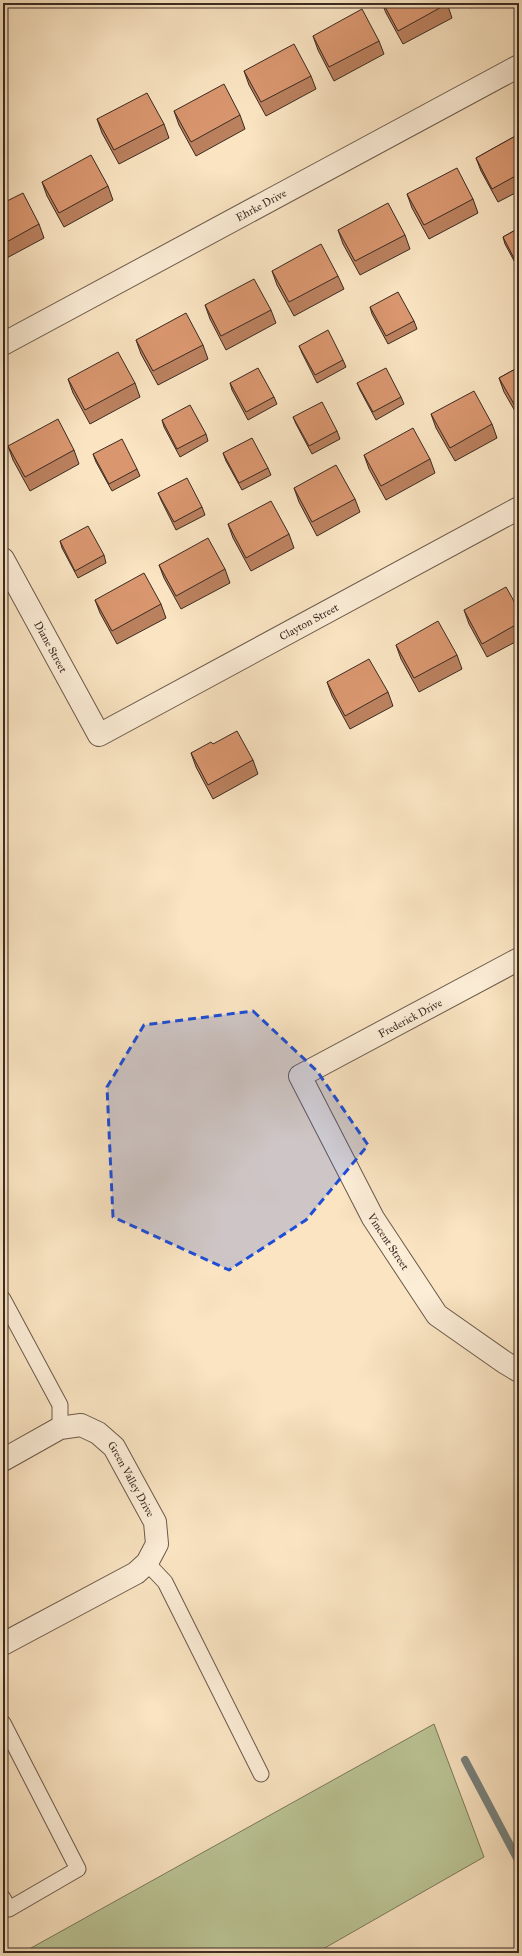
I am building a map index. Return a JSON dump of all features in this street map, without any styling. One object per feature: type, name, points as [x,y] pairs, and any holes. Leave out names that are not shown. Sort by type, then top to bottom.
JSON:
[{"type":"street","name":"Ehrke Drive","points":[[3,344],[519,66]]},
{"type":"street","name":"Clayton Street","points":[[99,735],[519,508]]},
{"type":"street","name":"Diane Street","points":[[3,559],[99,735]]},
{"type":"street","name":"Frederick Drive","points":[[300,1076],[519,959]]},
{"type":"street","name":"Vincent Street","points":[[300,1076],[372,1218],[437,1315],[519,1371]]},
{"type":"street","name":"Green Valley Drive","points":[[3,1460],[60,1428],[81,1425],[98,1433],[114,1447],[155,1522],[157,1544],[147,1563],[136,1573],[3,1644]]},
{"type":"lane","points":[[3,1299],[60,1405],[60,1428]]},
{"type":"lane","points":[[147,1563],[165,1582],[261,1774]]},
{"type":"lane","points":[[3,1723],[78,1869],[9,1909],[3,1898]]},
{"type":"highlighted area","points":[[253,1011],[317,1071],[368,1145],[306,1220],[229,1270],[113,1217],[107,1087],[144,1025]]},
{"type":"green space","points":[[434,1724],[484,1857],[316,1953],[22,1953]]},
{"type":"building","points":[[383,3],[447,3],[447,4],[398,31]]},
{"type":"building","points":[[362,9],[379,41],[329,67],[313,36]]},
{"type":"building","points":[[294,44],[311,76],[261,102],[244,71]]},
{"type":"building","points":[[224,84],[240,115],[191,142],[174,111]]},
{"type":"building","points":[[147,93],[164,124],[114,150],[97,119]]},
{"type":"building","points":[[519,134],[519,174],[492,189],[476,158]]},
{"type":"building","points":[[91,155],[108,186],[59,213],[42,182]]},
{"type":"building","points":[[457,168],[473,199],[424,225],[407,194]]},
{"type":"building","points":[[23,193],[39,224],[3,244],[3,203]]},
{"type":"building","points":[[388,203],[405,235],[355,261],[338,230]]},
{"type":"building","points":[[519,228],[519,266],[518,266],[503,237]]},
{"type":"building","points":[[321,244],[338,276],[289,302],[272,271]]},
{"type":"building","points":[[254,279],[271,310],[221,336],[205,305]]},
{"type":"building","points":[[398,292],[414,321],[386,336],[370,307]]},
{"type":"building","points":[[186,313],[203,345],[153,371],[136,340]]},
{"type":"building","points":[[328,330],[343,360],[315,375],[299,346]]},
{"type":"building","points":[[118,352],[135,383],[85,410],[68,379]]},
{"type":"building","points":[[519,367],[519,411],[518,411],[499,378]]},
{"type":"building","points":[[258,368],[274,397],[246,412],[230,383]]},
{"type":"building","points":[[386,368],[401,397],[373,412],[357,383]]},
{"type":"building","points":[[474,391],[492,424],[450,448],[431,414]]},
{"type":"building","points":[[322,402],[337,431],[309,446],[293,417]]},
{"type":"building","points":[[190,405],[206,434],[177,449],[162,420]]},
{"type":"building","points":[[58,419],[74,450],[25,477],[8,446]]},
{"type":"building","points":[[413,428],[430,459],[381,486],[364,455]]},
{"type":"building","points":[[252,438],[268,468],[239,483],[223,453]]},
{"type":"building","points":[[122,439],[137,469],[109,484],[93,454]]},
{"type":"building","points":[[336,465],[355,499],[312,522],[294,488]]},
{"type":"building","points":[[187,478],[202,507],[174,522],[158,493]]},
{"type":"building","points":[[271,501],[289,534],[246,558],[228,524]]},
{"type":"building","points":[[88,526],[104,555],[75,571],[60,541]]},
{"type":"building","points":[[208,538],[225,569],[176,596],[159,565]]},
{"type":"building","points":[[144,573],[161,604],[112,631],[95,600]]},
{"type":"building","points":[[506,587],[519,610],[519,623],[482,644],[464,610]]},
{"type":"building","points":[[438,621],[457,655],[414,678],[396,645]]},
{"type":"building","points":[[369,659],[388,692],[345,716],[327,682]]},
{"type":"building","points":[[237,731],[253,760],[208,785],[191,753],[211,742],[213,744]]},
{"type":"waterway","points":[[465,1760],[519,1862]]}]
